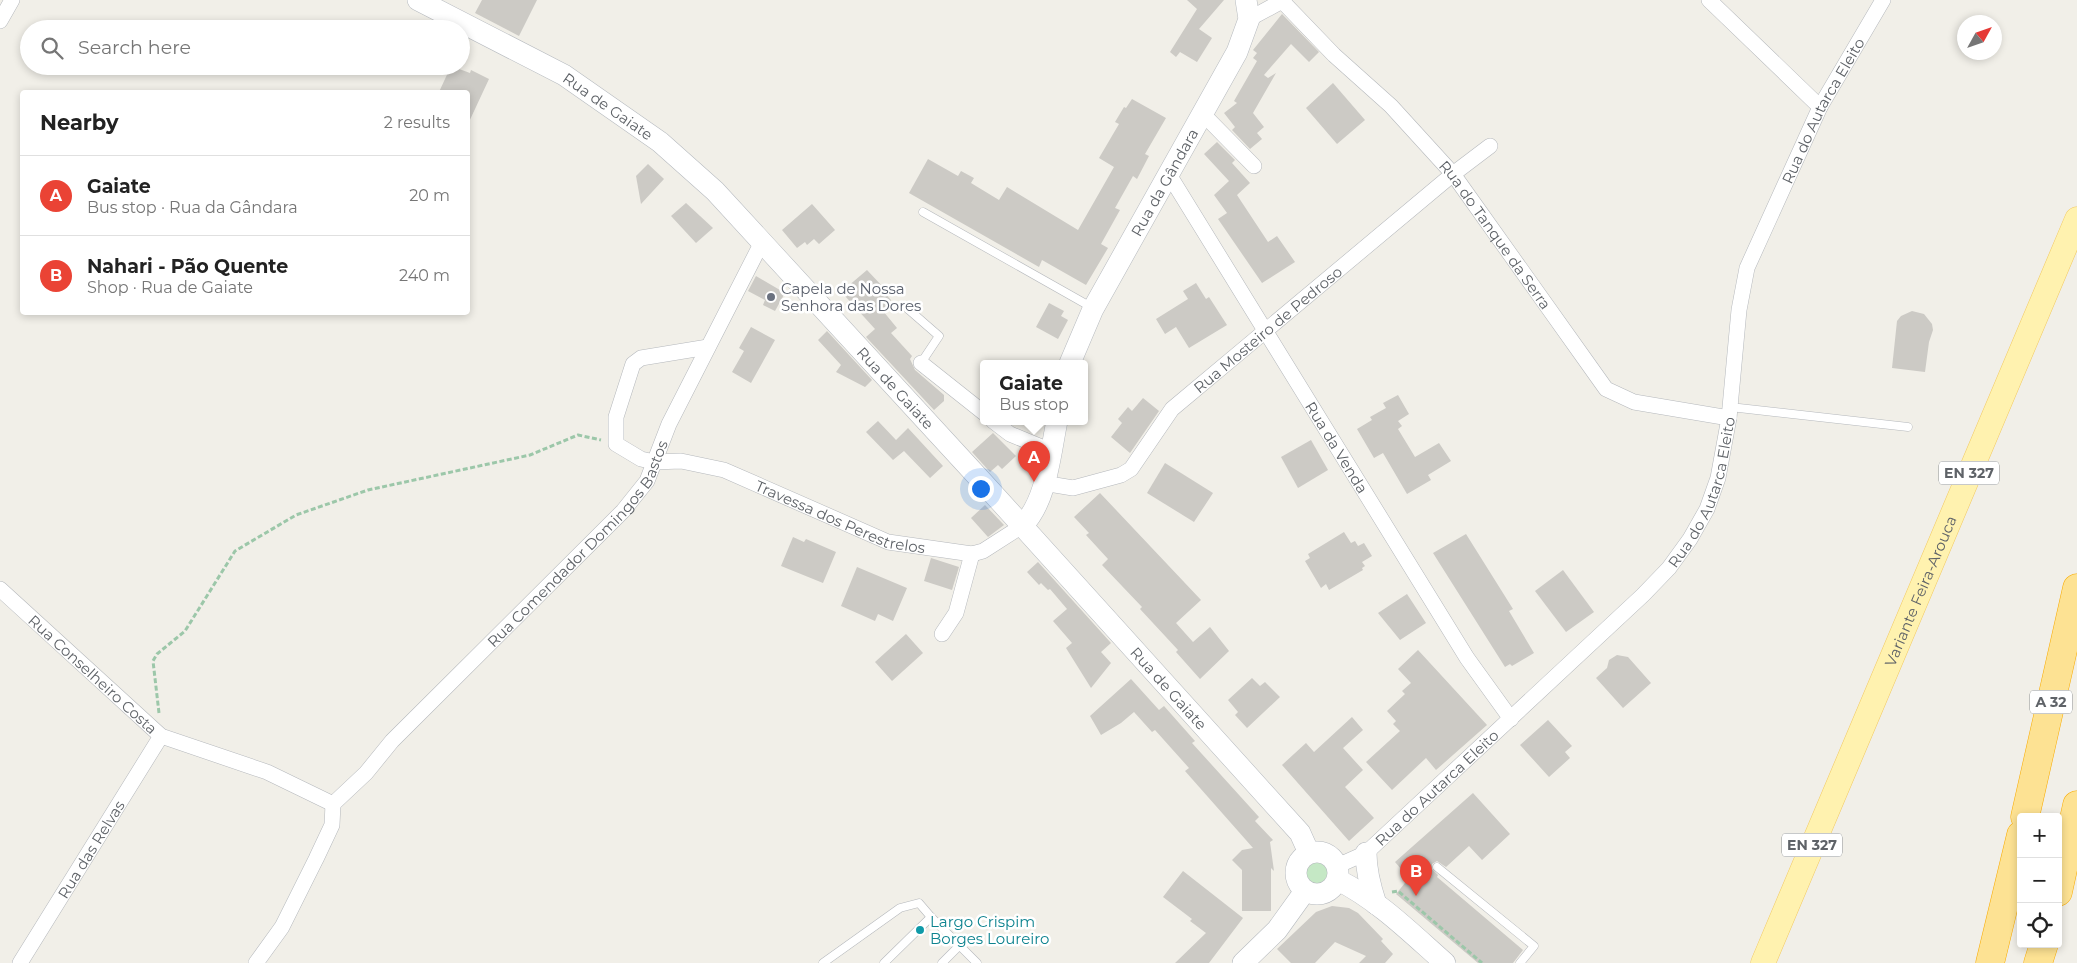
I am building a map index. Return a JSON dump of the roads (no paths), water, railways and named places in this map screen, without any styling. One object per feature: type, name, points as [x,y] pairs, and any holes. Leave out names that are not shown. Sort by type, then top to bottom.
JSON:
[{"type":"highway","name":"A 32","points":[[2026,813],[2077,588]]},
{"type":"highway","points":[[2062,874],[2077,805]]},
{"type":"highway","points":[[1990,963],[2017,852]]},
{"type":"highway","points":[[2038,963],[2043,948]]},
{"type":"main road","name":"Rua de Gaiate","points":[[418,0],[457,20]]},
{"type":"main road","name":"Rua da Gândara","points":[[1071,360],[1093,309],[1237,52],[1248,9]]},
{"type":"main road","name":"Rua de Gaiate","points":[[470,27],[564,75],[660,142],[715,191],[1300,833],[1309,853]]},
{"type":"main road","name":"Variante Feira-Arouca","points":[[1763,963],[2077,219]]},
{"type":"main road","points":[[1022,526],[1029,520],[1038,503],[1056,425]]},
{"type":"main road","points":[[1323,852],[1334,860],[1337,873],[1335,886],[1324,894],[1311,894],[1305,891],[1300,887],[1296,874],[1299,862],[1309,853],[1323,852]]},
{"type":"main road","points":[[1366,853],[1367,876],[1376,904]]},
{"type":"main road","points":[[1337,873],[1445,963]]},
{"type":"main road","points":[[1243,963],[1277,930],[1305,891]]},
{"type":"street","points":[[0,21],[12,0]]},
{"type":"street","points":[[1709,0],[1820,107]]},
{"type":"street","name":"Rua do Autarca Eleito","points":[[1337,873],[1366,853],[1511,720],[1669,568],[1690,539],[1707,509],[1718,478],[1729,413],[1739,310],[1747,268],[1820,107],[1883,0]]},
{"type":"street","points":[[1248,9],[1284,1]]},
{"type":"street","name":"Rua do Tanque da Serra","points":[[1284,1],[1334,55],[1391,106],[1453,174],[1606,388],[1634,402],[1729,413]]},
{"type":"street","points":[[1202,113],[1254,166]]},
{"type":"street","name":"Rua Mosteiro de Pedroso","points":[[1043,483],[1073,488],[1121,475],[1131,470],[1172,409],[1453,174],[1490,146]]},
{"type":"street","name":"Rua da Venda","points":[[1168,173],[1467,658],[1511,720]]},
{"type":"street","name":"Rua Comendador Domingos Bastos","points":[[333,804],[366,773],[392,741],[623,512],[647,481],[669,424],[762,242]]},
{"type":"street","points":[[654,462],[641,459],[616,444],[616,417],[632,364],[641,358],[708,347]]},
{"type":"street","points":[[921,363],[980,410]]},
{"type":"street","points":[[998,425],[1010,434],[1051,451]]},
{"type":"street","name":"Travessa dos Perestrelos","points":[[654,462],[681,461],[724,470],[888,542],[972,554]]},
{"type":"street","points":[[942,634],[956,612],[972,554],[983,551],[1022,526]]},
{"type":"street","name":"Rua Conselheiro Costa","points":[[0,589],[162,736],[267,772],[333,804]]},
{"type":"street","name":"Rua das Relvas","points":[[20,963],[162,736]]},
{"type":"street","points":[[256,963],[282,927],[324,842],[332,825],[333,804]]},
{"type":"lane","points":[[923,212],[1093,309]]},
{"type":"lane","points":[[908,309],[939,336],[921,363]]},
{"type":"lane","points":[[1729,413],[1908,427]]},
{"type":"lane","points":[[1437,867],[1534,946],[1520,963]]},
{"type":"lane","points":[[824,963],[900,908],[919,904],[977,963]]},
{"type":"lane","points":[[884,963],[931,916]]},
{"type":"lane","points":[[942,963],[960,945]]},
{"type":"place","name":"Capela de Nossa Senhora das Dores","points":[[771,297]]},
{"type":"place","name":"Gaiate","points":[[1034,482]]},
{"type":"place","name":"Nahari - Pão Quente","points":[[1416,896]]},
{"type":"place","name":"Largo Crispim Borges Loureiro","points":[[920,930]]}]
